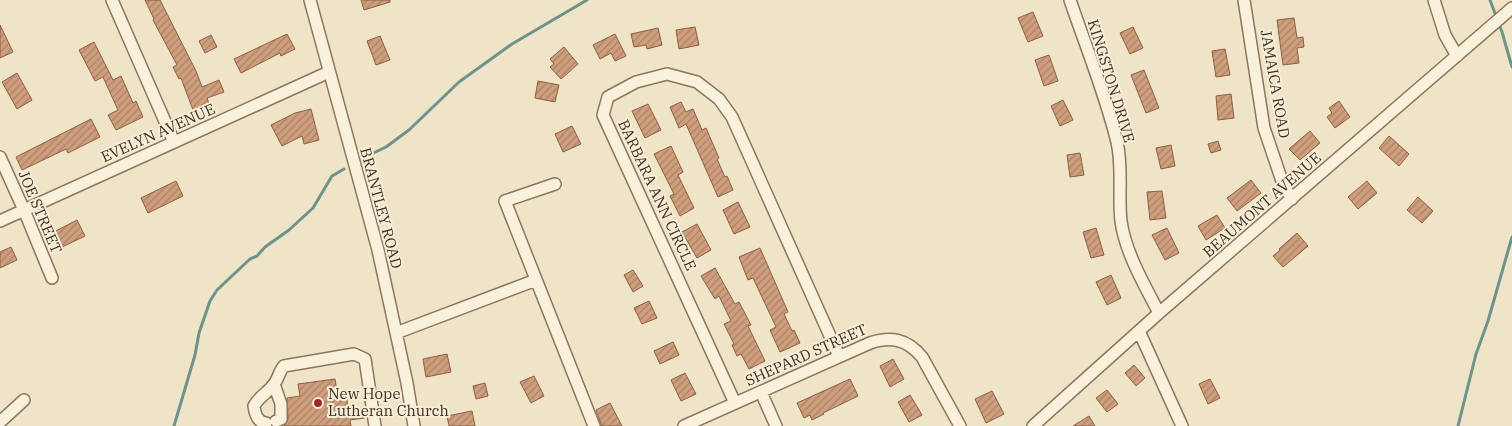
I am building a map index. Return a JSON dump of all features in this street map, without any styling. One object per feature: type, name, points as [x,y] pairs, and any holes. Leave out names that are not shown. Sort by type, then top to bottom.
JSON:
[{"type":"street","points":[[112,0],[174,142]]},
{"type":"street","name":"BRANTLEY ROAD","points":[[310,0],[378,250],[414,426]]},
{"type":"street","name":"KINGSTON DRIVE","points":[[1070,0],[1117,142],[1121,168],[1121,221],[1123,231],[1140,274],[1159,313]]},
{"type":"street","name":"JAMAICA ROAD","points":[[1244,0],[1264,128],[1283,184],[1292,199]]},
{"type":"street","points":[[1434,0],[1445,35],[1457,56]]},
{"type":"street","name":"BEAUMONT AVENUE","points":[[1033,426],[1138,331],[1512,8]]},
{"type":"street","name":"EVELYN AVENUE","points":[[0,221],[329,72]]},
{"type":"street","name":"BARBARA ANN CIRCLE","points":[[735,403],[603,115],[608,97],[636,82],[667,74],[697,82],[719,99],[732,117],[840,356]]},
{"type":"street","name":"JOE STREET","points":[[0,157],[52,278]]},
{"type":"street","points":[[555,184],[505,201],[594,426]]},
{"type":"street","points":[[396,333],[536,280]]},
{"type":"street","points":[[1138,331],[1182,426]]},
{"type":"street","name":"SHEPARD STREET","points":[[684,426],[840,356],[884,339],[906,343],[915,348],[922,357],[960,426]]},
{"type":"street","points":[[274,384],[282,411],[281,419],[261,422],[257,418],[254,406],[257,400],[274,384],[280,370],[284,366],[354,354],[365,359],[375,426]]},
{"type":"street","points":[[761,392],[776,426]]},
{"type":"street","points":[[0,422],[24,400]]},
{"type":"building","points":[[145,0],[160,0],[196,71],[202,87],[219,80],[224,92],[207,98],[209,104],[193,110],[181,78],[179,79],[173,67],[177,65],[153,20]]},
{"type":"building","points":[[361,0],[390,0],[390,2],[364,10]]},
{"type":"building","points":[[1033,12],[1043,36],[1028,42],[1018,18]]},
{"type":"building","points":[[1294,18],[1297,38],[1303,37],[1304,47],[1297,48],[1299,63],[1283,65],[1277,20]]},
{"type":"building","points":[[0,25],[13,52],[0,58]]},
{"type":"building","points":[[695,27],[699,45],[679,49],[676,30]]},
{"type":"building","points":[[1133,27],[1143,48],[1130,54],[1120,33]]},
{"type":"building","points":[[658,28],[662,45],[647,49],[646,45],[634,47],[631,34]]},
{"type":"building","points":[[287,34],[295,49],[281,56],[280,53],[241,73],[234,59]]},
{"type":"building","points":[[615,34],[626,56],[615,61],[611,53],[600,59],[593,45]]},
{"type":"building","points":[[211,35],[217,47],[205,53],[199,41]]},
{"type":"building","points":[[380,36],[390,60],[376,65],[367,41]]},
{"type":"building","points":[[94,42],[113,80],[121,76],[133,103],[136,101],[143,117],[116,130],[108,115],[118,110],[103,77],[95,81],[79,50]]},
{"type":"building","points":[[564,47],[578,64],[561,79],[550,67],[554,64],[550,59]]},
{"type":"building","points":[[1225,49],[1230,75],[1216,77],[1212,51]]},
{"type":"building","points":[[1049,55],[1058,81],[1044,86],[1035,60]]},
{"type":"building","points":[[1144,70],[1159,108],[1146,113],[1131,75]]},
{"type":"building","points":[[17,73],[32,100],[17,109],[2,82]]},
{"type":"building","points":[[538,81],[559,85],[555,102],[535,98]]},
{"type":"building","points":[[1231,94],[1234,118],[1218,120],[1216,96]]},
{"type":"building","points":[[1063,100],[1073,120],[1060,126],[1051,106]]},
{"type":"building","points":[[1339,101],[1350,117],[1335,128],[1327,117],[1332,113],[1329,108]]},
{"type":"building","points":[[681,102],[686,112],[693,109],[702,130],[706,128],[719,158],[717,159],[733,190],[718,197],[686,124],[679,128],[670,107]]},
{"type":"building","points":[[648,104],[661,130],[645,138],[632,111]]},
{"type":"building","points":[[311,109],[319,140],[304,144],[302,136],[282,146],[271,125],[295,113]]},
{"type":"building","points":[[91,119],[100,137],[68,153],[66,149],[22,170],[16,157]]},
{"type":"building","points":[[572,126],[581,144],[563,152],[555,134]]},
{"type":"building","points":[[1310,131],[1320,143],[1300,160],[1289,149]]},
{"type":"building","points":[[1389,136],[1409,154],[1399,166],[1379,148]]},
{"type":"building","points":[[1218,141],[1221,150],[1211,153],[1208,144]]},
{"type":"building","points":[[1171,145],[1175,166],[1161,169],[1156,148]]},
{"type":"building","points":[[671,146],[683,172],[678,175],[694,208],[680,216],[670,196],[674,194],[654,154]]},
{"type":"building","points":[[1080,153],[1084,175],[1070,177],[1067,155]]},
{"type":"building","points":[[1251,180],[1261,193],[1237,211],[1227,198]]},
{"type":"building","points":[[176,181],[183,196],[148,213],[141,198]]},
{"type":"building","points":[[1367,181],[1377,193],[1358,209],[1348,197]]},
{"type":"building","points":[[1162,191],[1166,218],[1150,220],[1147,192]]},
{"type":"building","points":[[1418,197],[1433,211],[1422,223],[1407,210]]},
{"type":"building","points":[[738,202],[750,227],[734,234],[723,210]]},
{"type":"building","points":[[1217,215],[1225,228],[1206,240],[1198,226]]},
{"type":"building","points":[[77,220],[85,236],[58,249],[50,234]]},
{"type":"building","points":[[697,224],[711,250],[697,258],[682,232]]},
{"type":"building","points":[[1096,228],[1104,255],[1091,258],[1083,232]]},
{"type":"building","points":[[1167,228],[1179,253],[1165,260],[1152,235]]},
{"type":"building","points":[[1297,233],[1308,246],[1283,267],[1273,256]]},
{"type":"building","points":[[11,247],[17,260],[0,268],[0,252]]},
{"type":"building","points":[[760,248],[788,312],[784,314],[800,343],[780,352],[770,330],[776,327],[753,278],[748,280],[739,257]]},
{"type":"building","points":[[715,268],[735,304],[739,302],[751,325],[748,326],[765,361],[749,369],[741,354],[737,356],[732,345],[734,344],[724,324],[731,321],[719,296],[715,299],[701,276]]},
{"type":"building","points":[[633,270],[643,286],[633,292],[624,275]]},
{"type":"building","points":[[1111,275],[1121,298],[1107,305],[1096,282]]},
{"type":"building","points":[[649,301],[657,318],[642,324],[634,308]]},
{"type":"building","points":[[673,342],[679,355],[660,364],[654,351]]},
{"type":"building","points":[[447,354],[451,372],[426,377],[423,359]]},
{"type":"building","points":[[893,359],[904,379],[890,387],[880,366]]},
{"type":"building","points":[[1134,365],[1145,378],[1136,386],[1125,373]]},
{"type":"building","points":[[685,373],[696,394],[681,401],[671,380]]},
{"type":"building","points":[[534,376],[544,396],[531,403],[520,382]]},
{"type":"building","name":"New Hope Lutheran Church","points":[[335,379],[337,392],[346,390],[348,410],[363,408],[365,418],[350,420],[351,426],[284,426],[288,419],[287,398],[300,396],[298,384]]},
{"type":"building","points":[[850,379],[858,396],[812,420],[810,415],[804,418],[797,403]]},
{"type":"building","points":[[1210,379],[1220,398],[1208,404],[1199,384]]},
{"type":"building","points":[[485,383],[488,396],[476,399],[473,386]]},
{"type":"building","points":[[1107,390],[1118,404],[1107,412],[1096,398]]},
{"type":"building","points":[[992,391],[1004,414],[986,423],[975,399]]},
{"type":"building","points":[[910,395],[922,415],[909,422],[898,402]]},
{"type":"building","points":[[610,403],[622,426],[602,426],[596,410]]},
{"type":"building","points":[[472,411],[475,426],[449,426],[447,416]]},
{"type":"building","points":[[1089,416],[1095,426],[1073,426]]},
{"type":"waterway","points":[[363,158],[386,147],[409,130],[459,82],[512,44],[587,0]]},
{"type":"waterway","points":[[1490,0],[1512,67]]},
{"type":"waterway","points":[[174,426],[195,355],[199,333],[210,301],[217,290],[250,259],[257,256],[265,247],[289,230],[313,208],[332,176],[344,169]]},
{"type":"waterway","points":[[1458,426],[1476,354],[1488,321],[1512,237]]},
{"type":"place","name":"New Hope Lutheran Church","points":[[318,403]]}]
